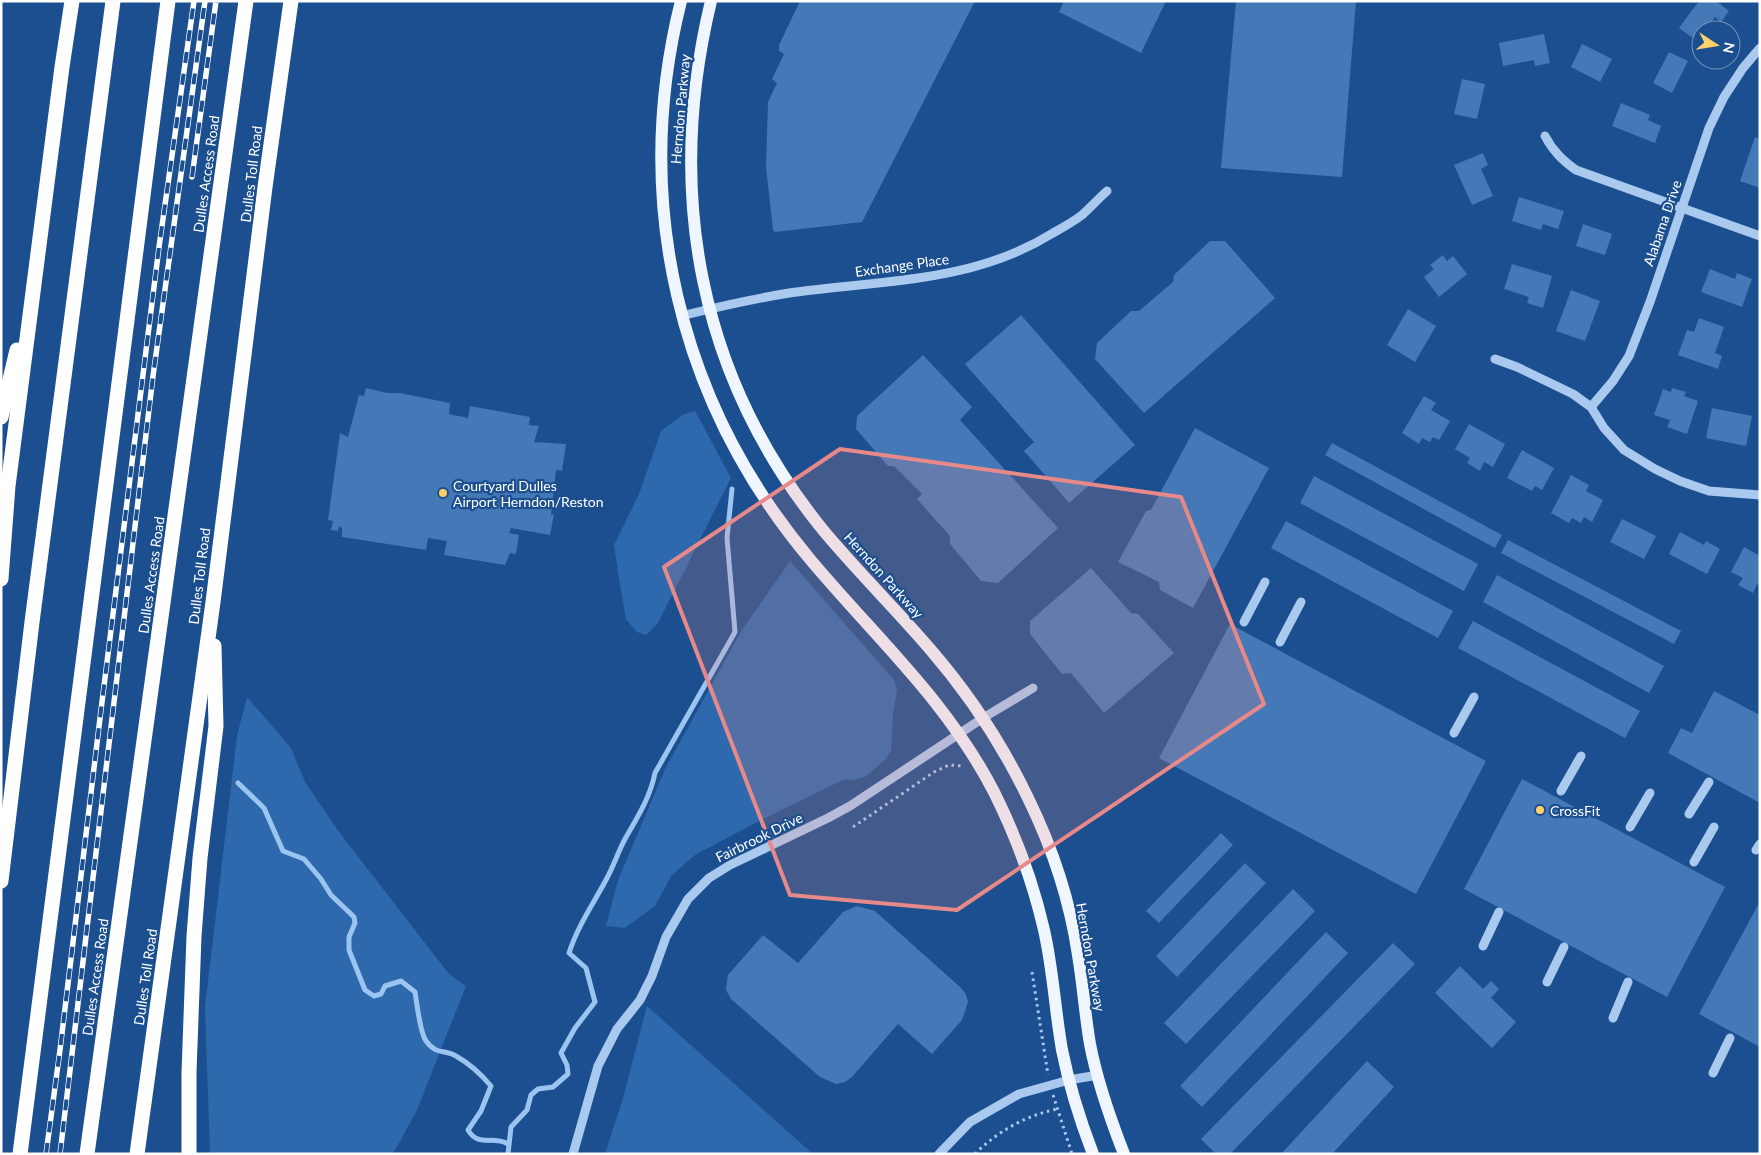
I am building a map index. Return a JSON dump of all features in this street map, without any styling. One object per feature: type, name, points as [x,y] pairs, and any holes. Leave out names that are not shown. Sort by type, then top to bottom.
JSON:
[{"type":"highway","points":[[62,67],[65,1]]},
{"type":"highway","points":[[1,579],[8,486],[72,1]]},
{"type":"highway","points":[[1,881],[28,649],[113,1]]},
{"type":"highway","points":[[20,1154],[168,1]]},
{"type":"highway","name":"Dulles Access Road","points":[[87,1154],[246,1]]},
{"type":"highway","name":"Dulles Toll Road","points":[[137,1154],[213,602],[270,148],[291,1]]},
{"type":"highway","points":[[1,417],[34,286]]},
{"type":"highway","points":[[189,1154],[189,1072],[194,936],[200,858],[216,726],[213,602]]},
{"type":"main road","name":"Herndon Parkway","points":[[681,1],[666,75],[661,155],[666,240],[681,316],[694,360],[715,411],[738,457],[774,514],[810,559],[901,660],[942,709],[977,762],[1000,806],[1029,875],[1048,948],[1063,1052],[1069,1080],[1078,1113],[1093,1154]]},
{"type":"main road","name":"Herndon Parkway","points":[[711,1],[699,52],[695,80],[691,133],[691,196],[697,251],[709,309],[726,360],[742,401],[785,479],[802,504],[844,555],[930,648],[962,688],[1000,746],[1028,798],[1060,876],[1075,939],[1086,1018],[1098,1075],[1124,1154]]},
{"type":"street","name":"Alabama Drive","points":[[1591,407],[1613,381],[1629,356],[1650,302],[1708,128],[1724,97],[1743,68],[1760,48]]},
{"type":"street","points":[[1545,136],[1551,148],[1562,161],[1576,170],[1760,236]]},
{"type":"street","name":"Exchange Place","points":[[681,316],[789,293],[946,274],[978,267],[1008,257],[1037,243],[1080,216],[1106,192]]},
{"type":"street","points":[[1495,359],[1517,367],[1573,394],[1591,407],[1604,428],[1624,450],[1655,469],[1680,481],[1709,491],[1760,495]]},
{"type":"street","points":[[1244,622],[1265,582]]},
{"type":"street","points":[[1280,642],[1301,602]]},
{"type":"street","name":"Fairbrook Drive","points":[[574,1154],[584,1111],[598,1066],[617,1029],[640,1000],[652,976],[666,937],[676,918],[696,889],[709,878],[742,859],[850,806],[983,718],[1033,688]]},
{"type":"street","points":[[1454,733],[1474,697]]},
{"type":"street","points":[[1561,791],[1581,756]]},
{"type":"street","points":[[1689,814],[1709,782]]},
{"type":"street","points":[[1630,827],[1650,793]]},
{"type":"street","points":[[1694,862],[1714,827]]},
{"type":"street","points":[[1483,946],[1499,912]]},
{"type":"street","points":[[1547,982],[1564,948]]},
{"type":"street","points":[[1612,1018],[1628,982]]},
{"type":"street","points":[[1713,1073],[1730,1038]]},
{"type":"street","points":[[939,1154],[970,1122],[1020,1094],[1069,1080],[1098,1075]]},
{"type":"path","points":[[853,827],[934,772],[949,765],[963,766]]},
{"type":"path","points":[[1032,972],[1046,1066]]},
{"type":"path","points":[[974,1154],[996,1135],[1020,1121],[1057,1109],[1072,1154]]},
{"type":"highlighted area","points":[[840,449],[1181,497],[1264,704],[957,910],[790,895],[664,567]]},
{"type":"shaded area","points":[[695,411],[731,478],[658,623],[646,635],[637,632],[626,619],[614,545],[639,494],[661,431],[684,414]]},
{"type":"shaded area","points":[[790,561],[894,680],[897,690],[893,714],[891,751],[885,760],[865,777],[843,780],[695,855],[672,875],[655,906],[625,928],[606,926],[618,880],[666,767],[742,630]]},
{"type":"shaded area","points":[[247,697],[291,748],[305,782],[339,832],[449,974],[466,986],[417,1110],[393,1154],[210,1154],[205,1007],[237,736]]},
{"type":"shaded area","points":[[647,1006],[813,1154],[605,1154],[623,1098]]},
{"type":"building","points":[[800,1],[975,1],[862,222],[775,232],[773,230],[766,167],[768,102],[777,83],[772,79],[784,54],[779,51],[779,45]]},
{"type":"building","points":[[1064,1],[1166,1],[1141,53],[1059,12]]},
{"type":"building","points":[[1236,1],[1356,1],[1342,177],[1221,168]]},
{"type":"building","points":[[1699,1],[1716,1],[1729,11],[1722,20],[1715,17],[1713,20],[1691,20],[1691,37],[1679,28]]},
{"type":"building","points":[[1544,34],[1550,63],[1535,66],[1534,60],[1503,66],[1499,43]]},
{"type":"building","points":[[1582,44],[1612,59],[1600,82],[1571,67]]},
{"type":"building","points":[[1669,52],[1688,61],[1672,93],[1653,83]]},
{"type":"building","points":[[1462,79],[1485,84],[1477,119],[1454,114]]},
{"type":"building","points":[[1621,103],[1650,115],[1648,120],[1661,126],[1655,143],[1612,126]]},
{"type":"building","points":[[1755,137],[1760,139],[1760,188],[1740,181]]},
{"type":"building","points":[[1483,153],[1488,165],[1481,169],[1493,196],[1472,205],[1454,165]]},
{"type":"building","points":[[1519,197],[1564,211],[1558,229],[1543,224],[1541,230],[1512,221]]},
{"type":"building","points":[[1583,224],[1612,234],[1605,255],[1576,246]]},
{"type":"building","points":[[1210,241],[1225,241],[1275,298],[1144,413],[1095,359],[1097,343],[1131,311],[1139,311],[1173,282],[1174,275]]},
{"type":"building","points":[[1443,255],[1447,261],[1453,256],[1467,274],[1439,297],[1424,277],[1434,269],[1430,265]]},
{"type":"building","points":[[1512,264],[1552,276],[1543,308],[1527,303],[1529,297],[1504,289]]},
{"type":"building","points":[[1710,269],[1735,279],[1737,273],[1752,279],[1742,307],[1701,292]]},
{"type":"building","points":[[1571,290],[1600,301],[1585,341],[1556,331]]},
{"type":"building","points":[[1408,309],[1436,326],[1415,362],[1387,345]]},
{"type":"building","points":[[1021,315],[1135,445],[1069,503],[1024,451],[1034,442],[965,364]]},
{"type":"building","points":[[1699,318],[1724,327],[1715,353],[1722,356],[1718,369],[1678,355],[1687,330],[1694,332]]},
{"type":"building","points":[[923,355],[972,407],[960,420],[1058,528],[998,583],[981,581],[950,544],[950,536],[917,499],[922,494],[894,466],[888,466],[856,429],[857,416]]},
{"type":"building","name":"Courtyard Dulles Airport Herndon/Reston","points":[[366,388],[450,403],[449,414],[468,418],[470,406],[530,417],[529,425],[539,426],[534,442],[566,444],[562,471],[556,470],[551,515],[554,514],[550,535],[511,528],[509,533],[519,535],[516,554],[510,553],[505,565],[444,555],[447,541],[428,538],[426,550],[342,537],[342,528],[339,526],[338,531],[331,530],[333,521],[328,520],[340,433],[348,437],[359,395],[364,396]]},
{"type":"building","points":[[1672,388],[1686,392],[1684,396],[1698,401],[1687,434],[1667,427],[1670,420],[1654,415],[1663,389],[1671,392]]},
{"type":"building","points":[[1424,396],[1436,403],[1431,410],[1450,421],[1439,440],[1433,437],[1430,442],[1422,438],[1419,444],[1402,433]]},
{"type":"building","points":[[1712,408],[1752,416],[1746,446],[1706,438]]},
{"type":"building","points":[[1469,424],[1505,444],[1493,467],[1484,462],[1480,471],[1467,463],[1470,458],[1455,449]]},
{"type":"building","points":[[1195,428],[1269,468],[1193,608],[1160,590],[1159,582],[1118,562],[1146,511],[1151,510]]},
{"type":"building","points":[[1332,443],[1502,535],[1495,548],[1325,455]]},
{"type":"building","points":[[1522,450],[1554,468],[1542,490],[1535,486],[1532,491],[1507,478]]},
{"type":"building","points":[[1571,475],[1589,485],[1586,491],[1603,500],[1592,522],[1584,517],[1581,523],[1572,518],[1569,523],[1551,513]]},
{"type":"building","points":[[1314,476],[1478,564],[1464,591],[1300,503]]},
{"type":"building","points":[[1622,519],[1656,536],[1644,559],[1610,542]]},
{"type":"building","points":[[1286,521],[1453,611],[1438,638],[1271,548]]},
{"type":"building","points":[[1680,532],[1704,545],[1706,541],[1720,549],[1707,574],[1669,554]]},
{"type":"building","points":[[1508,540],[1681,631],[1674,644],[1501,553]]},
{"type":"building","points":[[1744,547],[1760,556],[1760,585],[1757,584],[1753,593],[1738,585],[1743,578],[1731,572]]},
{"type":"building","points":[[1091,568],[1131,613],[1138,614],[1174,653],[1104,713],[1071,673],[1062,674],[1030,634],[1030,621]]},
{"type":"building","points":[[1497,575],[1664,666],[1649,693],[1483,602]]},
{"type":"building","points":[[1473,621],[1640,711],[1625,738],[1458,648]]},
{"type":"building","points":[[1230,624],[1486,761],[1416,894],[1159,758]]},
{"type":"building","points":[[1714,691],[1760,715],[1760,803],[1668,753],[1681,728],[1692,733]]},
{"type":"building","points":[[1522,779],[1725,887],[1667,997],[1464,889]]},
{"type":"building","points":[[1221,833],[1233,845],[1159,923],[1146,911]]},
{"type":"building","points":[[1245,863],[1266,883],[1177,977],[1156,956]]},
{"type":"building","points":[[1293,889],[1315,911],[1186,1044],[1164,1023]]},
{"type":"building","points":[[1758,905],[1760,906],[1760,1047],[1699,1014]]},
{"type":"building","points":[[857,906],[875,911],[960,987],[966,994],[968,1002],[962,1020],[932,1054],[898,1024],[852,1077],[845,1082],[836,1084],[820,1077],[731,999],[726,990],[728,975],[763,935],[798,963],[843,912]]},
{"type":"building","points":[[1326,932],[1348,953],[1202,1107],[1180,1086]]},
{"type":"building","points":[[1393,943],[1415,964],[1230,1154],[1216,1154],[1201,1139]]},
{"type":"building","points":[[1460,966],[1483,989],[1491,981],[1499,989],[1491,998],[1516,1022],[1492,1048],[1435,993]]},
{"type":"building","points":[[1367,1061],[1394,1087],[1332,1154],[1281,1154]]},
{"type":"waterway","points":[[508,1154],[511,1127],[527,1110],[531,1095],[538,1089],[553,1087],[568,1074],[567,1065],[561,1053],[575,1028],[595,1002],[586,968],[569,953],[577,933],[643,807],[655,773],[735,632],[727,538],[732,489]]},
{"type":"waterway","points":[[238,783],[264,808],[283,851],[304,859],[321,879],[331,895],[354,917],[355,923],[349,937],[349,950],[365,990],[374,996],[381,994],[385,986],[401,981],[415,992],[422,1032],[430,1046],[461,1059],[491,1086],[481,1111],[468,1130],[477,1139],[508,1144]]},
{"type":"railway","points":[[46,1154],[159,247],[194,1]]},
{"type":"railway","points":[[60,1154],[153,376],[205,1]]},
{"type":"railway","points":[[192,177],[216,1]]},
{"type":"place","name":"Courtyard Dulles Airport Herndon/Reston","points":[[443,493]]},
{"type":"place","name":"CrossFit","points":[[1540,810]]}]
